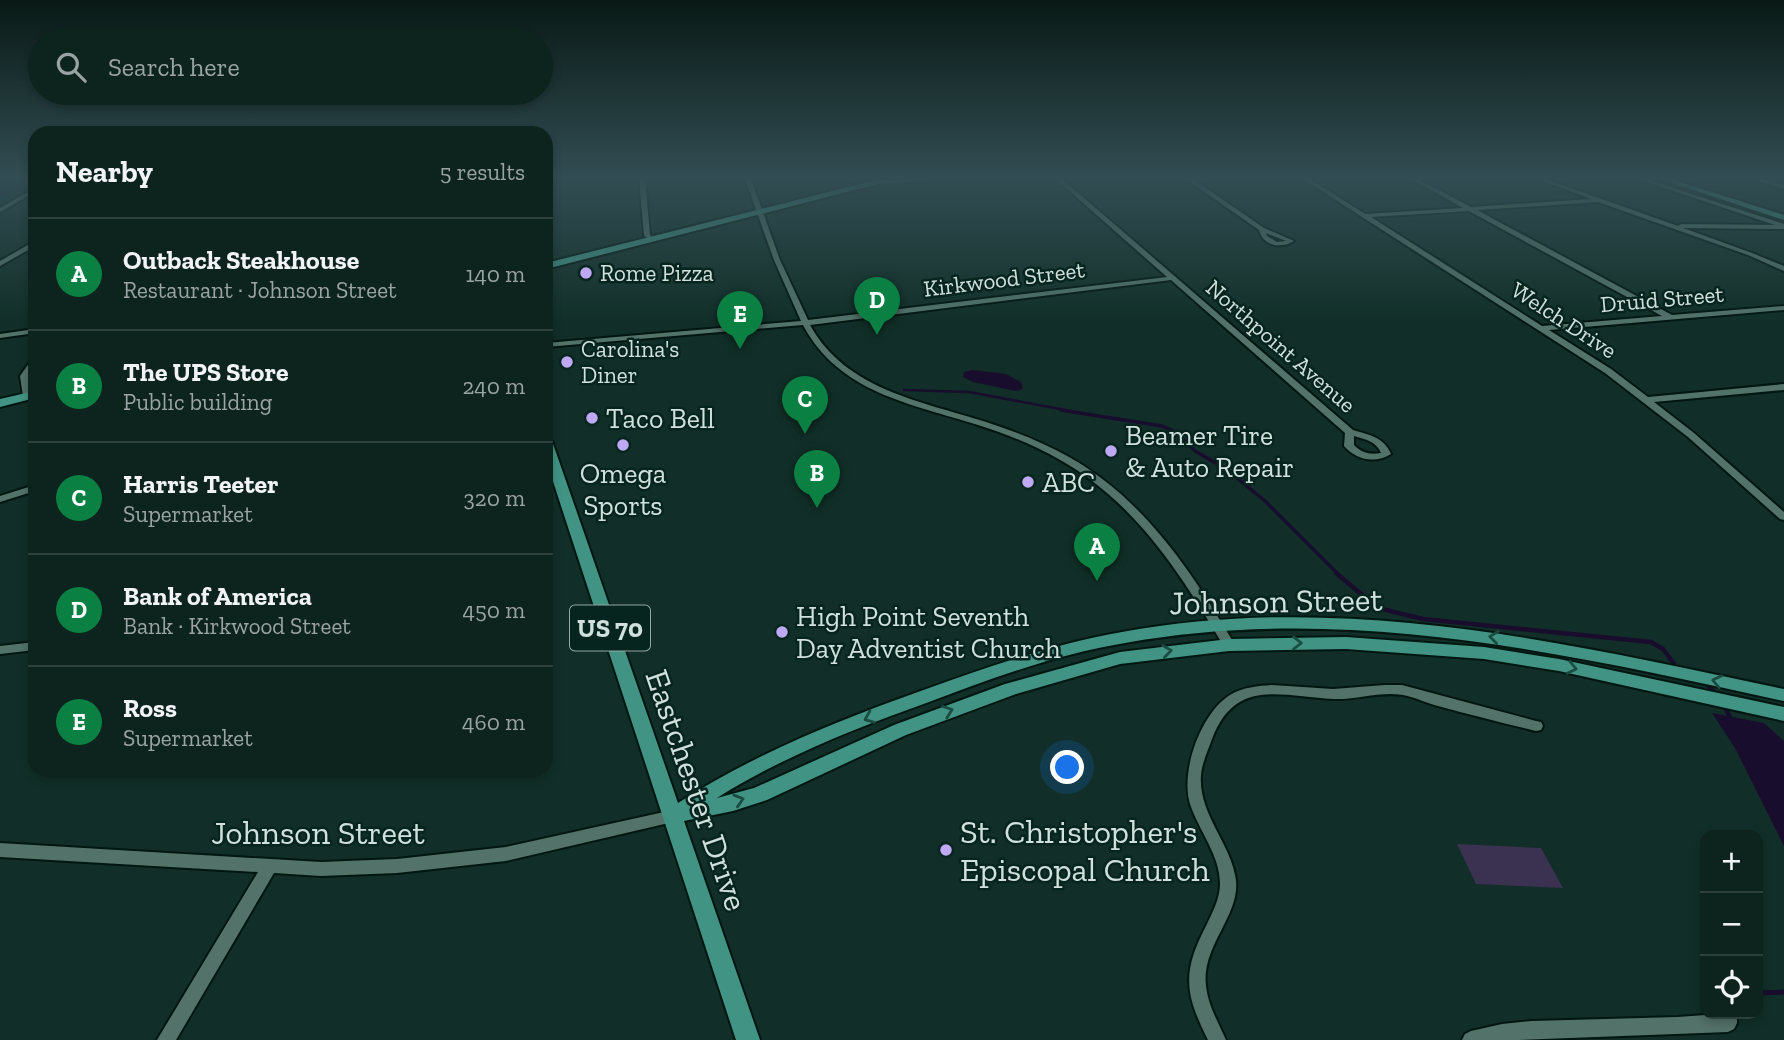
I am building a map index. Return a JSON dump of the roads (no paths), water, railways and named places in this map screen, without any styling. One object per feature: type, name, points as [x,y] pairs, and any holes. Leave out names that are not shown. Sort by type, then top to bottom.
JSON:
[{"type":"main road","points":[[553,262],[691,228]]},
{"type":"main road","points":[[553,262],[575,254],[649,238]]},
{"type":"main road","points":[[553,254],[575,254]]},
{"type":"main road","points":[[0,403],[28,396]]},
{"type":"main road","name":"Eastchester Drive","points":[[553,462],[748,1040]]},
{"type":"main road","name":"Johnson Street","points":[[673,816],[742,774],[822,737],[923,696],[1065,650],[1123,637],[1218,625],[1353,626],[1480,635],[1549,645],[1784,695]]},
{"type":"main road","name":"Johnson Street","points":[[673,816],[733,803],[760,794],[934,717],[1076,669],[1147,654],[1229,645],[1346,643],[1484,653],[1559,665],[1784,714]]},
{"type":"street","points":[[648,228],[649,238]]},
{"type":"street","points":[[763,228],[775,263],[805,323],[827,356],[863,382],[915,404],[1016,435],[1057,453],[1102,481],[1151,527],[1229,645]]},
{"type":"street","name":"Northpoint Avenue","points":[[1115,228],[1350,432]]},
{"type":"street","name":"Welch Drive","points":[[1382,228],[1543,328],[1647,400],[1784,517]]},
{"type":"street","points":[[1504,228],[1672,318]]},
{"type":"street","points":[[1676,228],[1784,269]]},
{"type":"street","points":[[0,264],[28,247]]},
{"type":"street","points":[[0,258],[10,258]]},
{"type":"street","name":"Kirkwood Street","points":[[553,344],[805,323],[1173,278]]},
{"type":"street","name":"Druid Street","points":[[1543,328],[1784,308]]},
{"type":"street","points":[[0,336],[28,332]]},
{"type":"street","points":[[28,370],[24,376],[28,387]]},
{"type":"street","points":[[1647,400],[1784,387]]},
{"type":"street","points":[[0,499],[28,490]]},
{"type":"street","points":[[0,650],[28,647]]},
{"type":"street","points":[[1217,1040],[1199,1000],[1196,980],[1200,950],[1224,906],[1228,887],[1227,872],[1204,823],[1194,777],[1209,723],[1226,703],[1249,691],[1264,689],[1341,694],[1403,690],[1536,726]]},
{"type":"street","name":"Johnson Street","points":[[0,850],[321,869],[397,866],[506,854],[673,816]]},
{"type":"street","points":[[166,1040],[270,866]]},
{"type":"street","points":[[1471,1040],[1496,1033],[1524,1030],[1728,1023],[1728,1019]]},
{"type":"waterway","points":[[904,390],[969,392],[1071,411]]},
{"type":"waterway","points":[[1061,410],[1162,426],[1174,431],[1195,451],[1226,469],[1265,501],[1338,574]]},
{"type":"waterway","points":[[1336,573],[1378,608],[1423,619],[1651,642],[1663,649],[1677,668]]},
{"type":"waterway","points":[[1706,683],[1717,695]]},
{"type":"waterway","points":[[1723,704],[1731,719]]},
{"type":"waterway","points":[[1763,993],[1784,992]]},
{"type":"place","name":"Rome Pizza","points":[[586,273]]},
{"type":"place","name":"Bank of America","points":[[877,335]]},
{"type":"place","name":"Ross","points":[[740,349]]},
{"type":"place","name":"Carolina's Diner","points":[[567,362]]},
{"type":"place","name":"Taco Bell","points":[[592,418]]},
{"type":"place","name":"Harris Teeter","points":[[805,434]]},
{"type":"place","name":"Omega Sports","points":[[623,445]]},
{"type":"place","name":"Beamer Tire & Auto Repair","points":[[1111,451]]},
{"type":"place","name":"ABC","points":[[1028,482]]},
{"type":"place","name":"The UPS Store","points":[[817,508]]},
{"type":"place","name":"Outback Steakhouse","points":[[1097,581]]},
{"type":"place","name":"High Point Seventh Day Adventist Church","points":[[782,632]]},
{"type":"place","name":"St. Christopher's Episcopal Church","points":[[946,850]]}]
